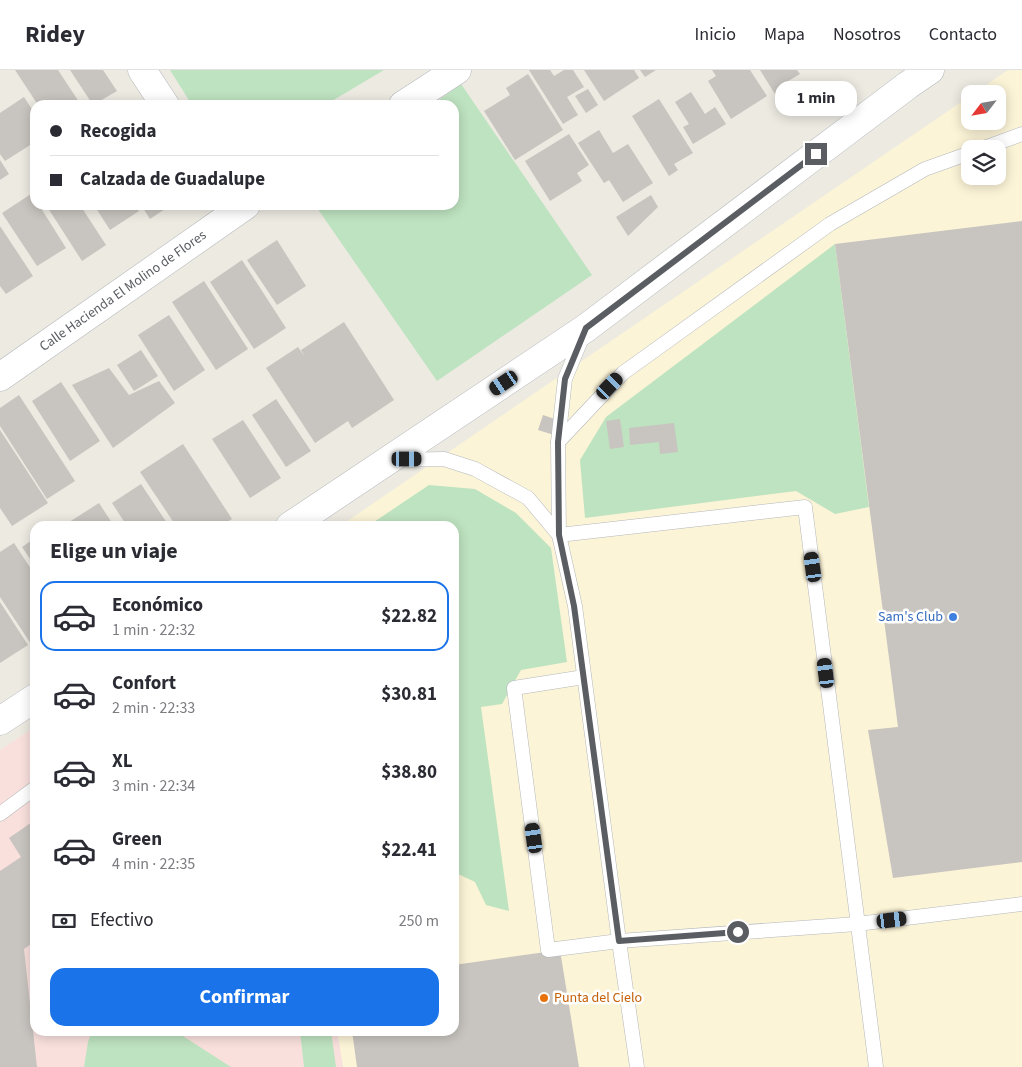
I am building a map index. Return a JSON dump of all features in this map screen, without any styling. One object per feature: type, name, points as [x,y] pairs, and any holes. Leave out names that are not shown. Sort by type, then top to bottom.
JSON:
[{"type":"street","points":[[142,70],[162,100]]},
{"type":"street","points":[[411,100],[458,70]]},
{"type":"street","points":[[298,521],[586,328],[907,77],[930,70]]},
{"type":"street","name":"Calle Hacienda El Molino de Flores","points":[[0,377],[234,210]]},
{"type":"street","points":[[0,721],[30,701]]},
{"type":"lane","points":[[1006,140],[1022,134]]},
{"type":"lane","points":[[558,442],[623,373],[830,224],[925,169],[961,156]]},
{"type":"lane","points":[[586,328],[565,379],[558,442],[559,535],[574,606],[637,1067]]},
{"type":"lane","points":[[389,460],[444,459],[475,469],[528,498],[559,535]]},
{"type":"lane","points":[[559,535],[805,507],[876,1067]]},
{"type":"lane","points":[[584,677],[514,688],[548,950],[619,941],[857,924],[1022,904]]},
{"type":"lane","points":[[0,814],[30,792]]},
{"type":"shaded area","points":[[1008,70],[1022,70],[1022,1067],[343,1067],[338,1036],[459,1036],[459,521],[347,521],[961,102],[961,130],[1006,130],[1006,85],[986,85]]},
{"type":"shaded area","points":[[30,730],[30,1036],[338,1036],[343,1067],[0,1067],[0,750]]},
{"type":"green space","points":[[170,70],[384,70],[333,100],[189,100]]},
{"type":"green space","points":[[461,84],[592,275],[437,381],[318,210],[459,210],[459,100],[439,100]]},
{"type":"green space","points":[[835,244],[869,507],[835,514],[796,491],[585,518],[580,460],[606,417]]},
{"type":"green space","points":[[429,485],[475,489],[516,513],[551,548],[567,662],[521,670],[502,704],[481,707],[509,911],[486,905],[475,882],[459,874],[459,521],[375,521]]},
{"type":"green space","points":[[90,1036],[183,1036],[231,1067],[84,1067]]},
{"type":"green space","points":[[301,1036],[332,1036],[336,1067],[304,1067]]},
{"type":"building","points":[[15,70],[58,70],[78,100],[35,100]]},
{"type":"building","points":[[70,70],[103,70],[117,91],[102,100],[90,100]]},
{"type":"building","points":[[529,70],[550,70],[554,76],[564,70],[573,70],[584,87],[567,97],[578,115],[563,124]]},
{"type":"building","points":[[584,70],[634,70],[639,78],[604,101]]},
{"type":"building","points":[[640,70],[656,70],[645,77]]},
{"type":"building","points":[[712,70],[750,70],[767,96],[731,119],[708,81],[716,76]]},
{"type":"building","points":[[760,70],[797,70],[800,74],[785,83],[795,100],[783,107]]},
{"type":"building","points":[[528,74],[563,130],[515,160],[484,111],[510,95],[506,88]]},
{"type":"building","points":[[588,89],[598,105],[586,113],[575,96]]},
{"type":"building","points":[[691,92],[705,114],[715,107],[726,124],[693,144],[683,127],[689,124],[675,102]]},
{"type":"building","points":[[24,97],[30,106],[30,145],[5,161],[0,154],[0,113]]},
{"type":"building","points":[[659,99],[693,153],[674,164],[678,170],[669,176],[632,116]]},
{"type":"building","points":[[599,130],[613,153],[628,144],[653,183],[623,202],[609,180],[604,183],[578,143]]},
{"type":"building","points":[[569,134],[589,165],[577,173],[582,181],[550,201],[525,161]]},
{"type":"building","points":[[0,160],[9,174],[0,180]]},
{"type":"building","points":[[30,195],[30,210],[42,210],[66,248],[37,266],[2,213]]},
{"type":"building","points":[[651,195],[658,207],[628,236],[616,217]]},
{"type":"building","points":[[49,210],[83,210],[106,245],[82,261]]},
{"type":"building","points":[[97,210],[138,210],[139,211],[110,230]]},
{"type":"building","points":[[144,210],[164,210],[150,219]]},
{"type":"building","name":"Sam's Club","points":[[1022,221],[1022,862],[893,878],[868,730],[898,727],[835,244]]},
{"type":"building","points":[[0,226],[33,276],[6,294],[0,286]]},
{"type":"building","points":[[277,240],[306,286],[277,305],[247,260]]},
{"type":"building","points":[[242,260],[286,328],[254,349],[210,282]]},
{"type":"building","points":[[204,281],[248,349],[216,370],[172,302]]},
{"type":"building","points":[[169,315],[205,370],[174,391],[138,335]]},
{"type":"building","points":[[344,322],[394,400],[352,428],[348,421],[315,443],[266,368],[298,347],[305,357],[301,350]]},
{"type":"building","points":[[141,350],[158,376],[134,391],[117,365]]},
{"type":"building","points":[[109,368],[129,395],[159,381],[175,403],[113,448],[72,385]]},
{"type":"building","points":[[61,382],[100,441],[70,461],[32,401]]},
{"type":"building","points":[[19,395],[75,481],[47,499],[0,426],[0,408]]},
{"type":"building","points":[[276,399],[311,451],[286,467],[252,415]]},
{"type":"building","points":[[543,415],[558,420],[554,435],[538,430]]},
{"type":"building","points":[[620,419],[624,447],[610,449],[606,421]]},
{"type":"building","points":[[243,420],[281,478],[250,498],[212,439]]},
{"type":"building","points":[[674,423],[678,452],[660,454],[659,442],[630,445],[629,428]]},
{"type":"building","points":[[0,430],[48,503],[12,526],[0,508]]},
{"type":"building","points":[[183,444],[232,519],[229,521],[173,521],[140,472]]},
{"type":"building","points":[[141,484],[166,521],[124,521],[112,503]]},
{"type":"building","points":[[99,503],[111,521],[71,521]]},
{"type":"building","points":[[30,541],[30,559],[22,547]]},
{"type":"building","points":[[14,543],[30,567],[30,642],[0,597],[0,552]]},
{"type":"building","points":[[0,602],[28,645],[0,663]]},
{"type":"building","points":[[30,823],[30,945],[24,949],[30,1003],[30,1036],[34,1036],[37,1067],[0,1067],[0,871],[21,857],[9,838]]},
{"type":"building","points":[[560,950],[579,1067],[357,1067],[353,1036],[459,1036],[459,964]]},
{"type":"place","name":"Sam's Club","points":[[953,617]]},
{"type":"place","name":"Punta del Cielo","points":[[544,998]]},
{"type":"route","points":[[738,932],[619,941],[574,606],[559,535],[558,442],[565,379],[586,328],[816,154]]}]
